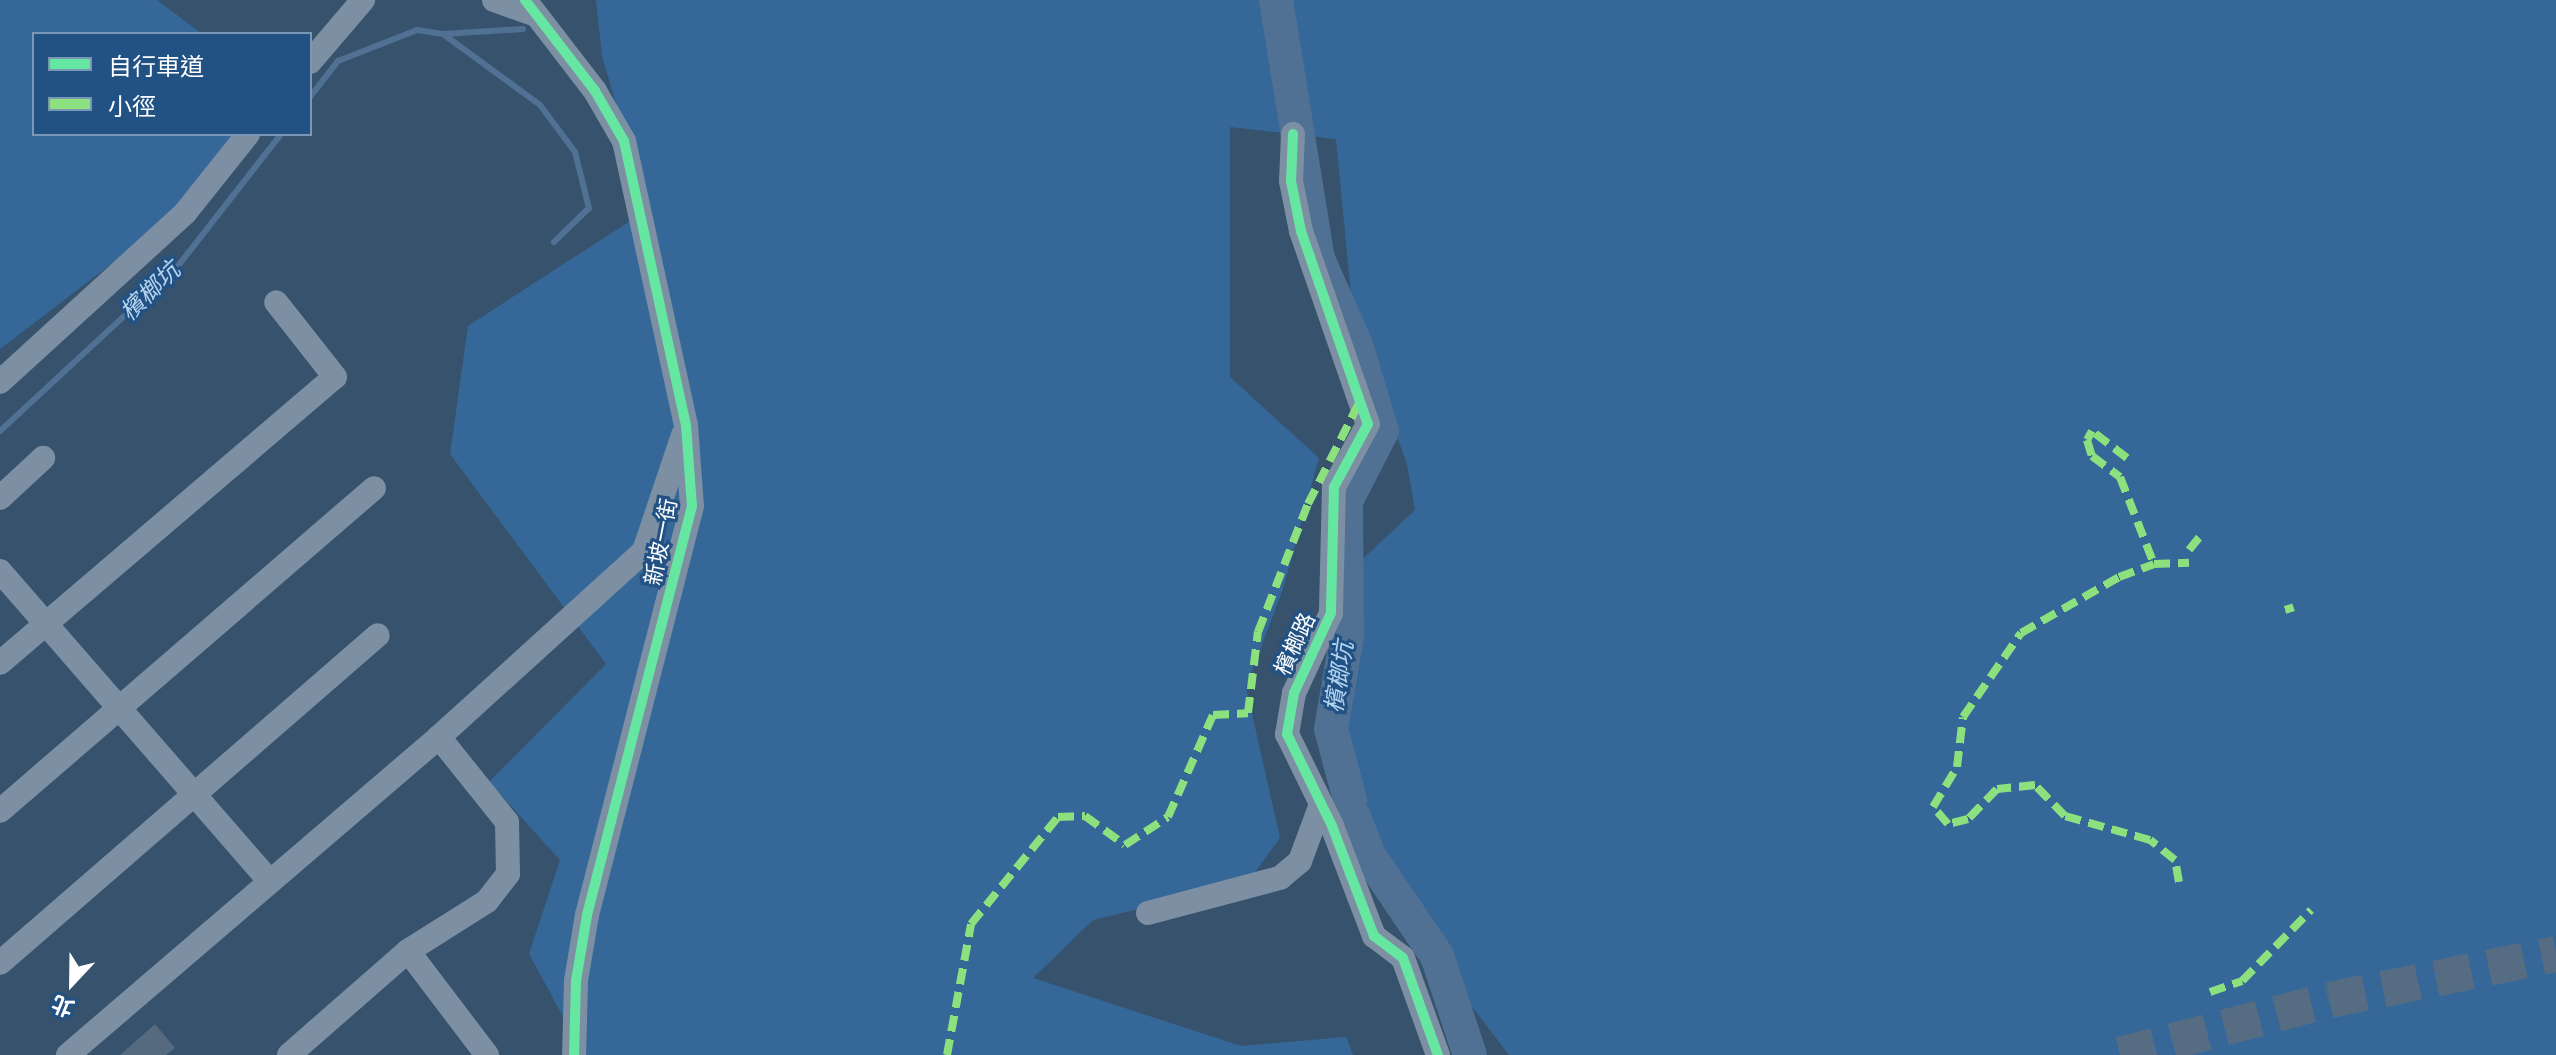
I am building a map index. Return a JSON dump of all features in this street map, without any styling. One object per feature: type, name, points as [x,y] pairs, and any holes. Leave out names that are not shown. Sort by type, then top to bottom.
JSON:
[{"type":"street","points":[[312,60],[363,0]]},
{"type":"street","points":[[494,0],[529,7]]},
{"type":"street","name":"新坡一街","points":[[529,7],[595,91],[624,141],[686,425],[692,506],[587,915],[576,981],[574,1055]]},
{"type":"street","name":"檳榔路","points":[[1293,134],[1291,181],[1301,231],[1368,424],[1334,487],[1331,613],[1294,693],[1287,734],[1374,936],[1403,958],[1438,1055]]},
{"type":"street","points":[[0,382],[185,213],[246,136]]},
{"type":"street","points":[[0,663],[335,377],[276,302]]},
{"type":"street","points":[[68,1055],[439,737],[644,551],[686,425]]},
{"type":"street","points":[[0,498],[43,458]]},
{"type":"street","points":[[0,811],[374,488]]},
{"type":"street","points":[[0,571],[192,796],[269,880]]},
{"type":"street","points":[[0,963],[378,635]]},
{"type":"street","points":[[289,1055],[408,951],[487,901],[508,874],[507,822],[439,737]]},
{"type":"street","points":[[1148,913],[1280,878],[1300,861],[1320,807]]},
{"type":"street","points":[[408,951],[487,1055]]},
{"type":"shaded area","points":[[0,0],[157,0],[199,32],[32,32],[32,136],[255,136],[216,184],[0,349]]},
{"type":"shaded area","points":[[596,0],[2556,0],[2556,1055],[1509,1055],[1434,957],[1328,777],[1355,566],[1415,510],[1407,464],[1353,316],[1336,139],[1230,127],[1230,377],[1319,458],[1283,589],[1246,687],[1280,838],[1247,883],[1093,920],[1033,978],[1241,1046],[1346,1037],[1353,1055],[584,1055],[529,954],[560,860],[489,782],[606,664],[450,454],[468,326],[647,210],[602,56]]},
{"type":"building","points":[[155,1024],[175,1048],[166,1055],[120,1055]]},
{"type":"waterway","name":"檳榔坑","points":[[1276,0],[1318,259],[1356,345],[1382,431],[1346,501],[1347,636],[1331,729],[1350,800]]},
{"type":"waterway","name":"檳榔坑","points":[[312,94],[338,61],[417,30],[443,34],[523,29]]},
{"type":"waterway","points":[[443,34],[540,105],[575,152],[589,208],[554,242]]},
{"type":"waterway","name":"檳榔坑","points":[[0,431],[178,266],[279,136]]},
{"type":"waterway","name":"檳榔坑","points":[[1354,817],[1368,854],[1437,956],[1470,1055]]},
{"type":"tunnel","points":[[2120,1055],[2330,1000],[2556,954]]},
{"type":"marked path","points":[[947,1055],[971,924],[1058,817],[1085,816],[1125,845],[1168,817],[1213,715],[1248,713],[1258,632],[1308,504],[1360,401]]},
{"type":"marked path","points":[[2127,458],[2092,431],[2087,440],[2092,456],[2120,477],[2154,564]]},
{"type":"marked path","points":[[2189,550],[2201,535]]},
{"type":"marked path","points":[[2179,882],[2175,860],[2150,840],[2065,816],[2035,785],[1997,789],[1968,819],[1948,824],[1933,807],[1957,767],[1963,717],[2021,633],[2119,577],[2154,564],[2189,563]]},
{"type":"marked path","points":[[2285,610],[2294,607]]},
{"type":"marked path","points":[[2210,992],[2242,981],[2311,910]]},
{"type":"cycle path","points":[[525,0],[595,91],[624,141],[686,425],[692,506],[587,915],[576,981],[574,1055]]},
{"type":"cycle path","points":[[1293,134],[1291,181],[1301,231],[1368,424],[1334,487],[1331,613],[1294,693],[1287,734],[1332,826],[1374,936],[1403,958],[1438,1055]]}]
